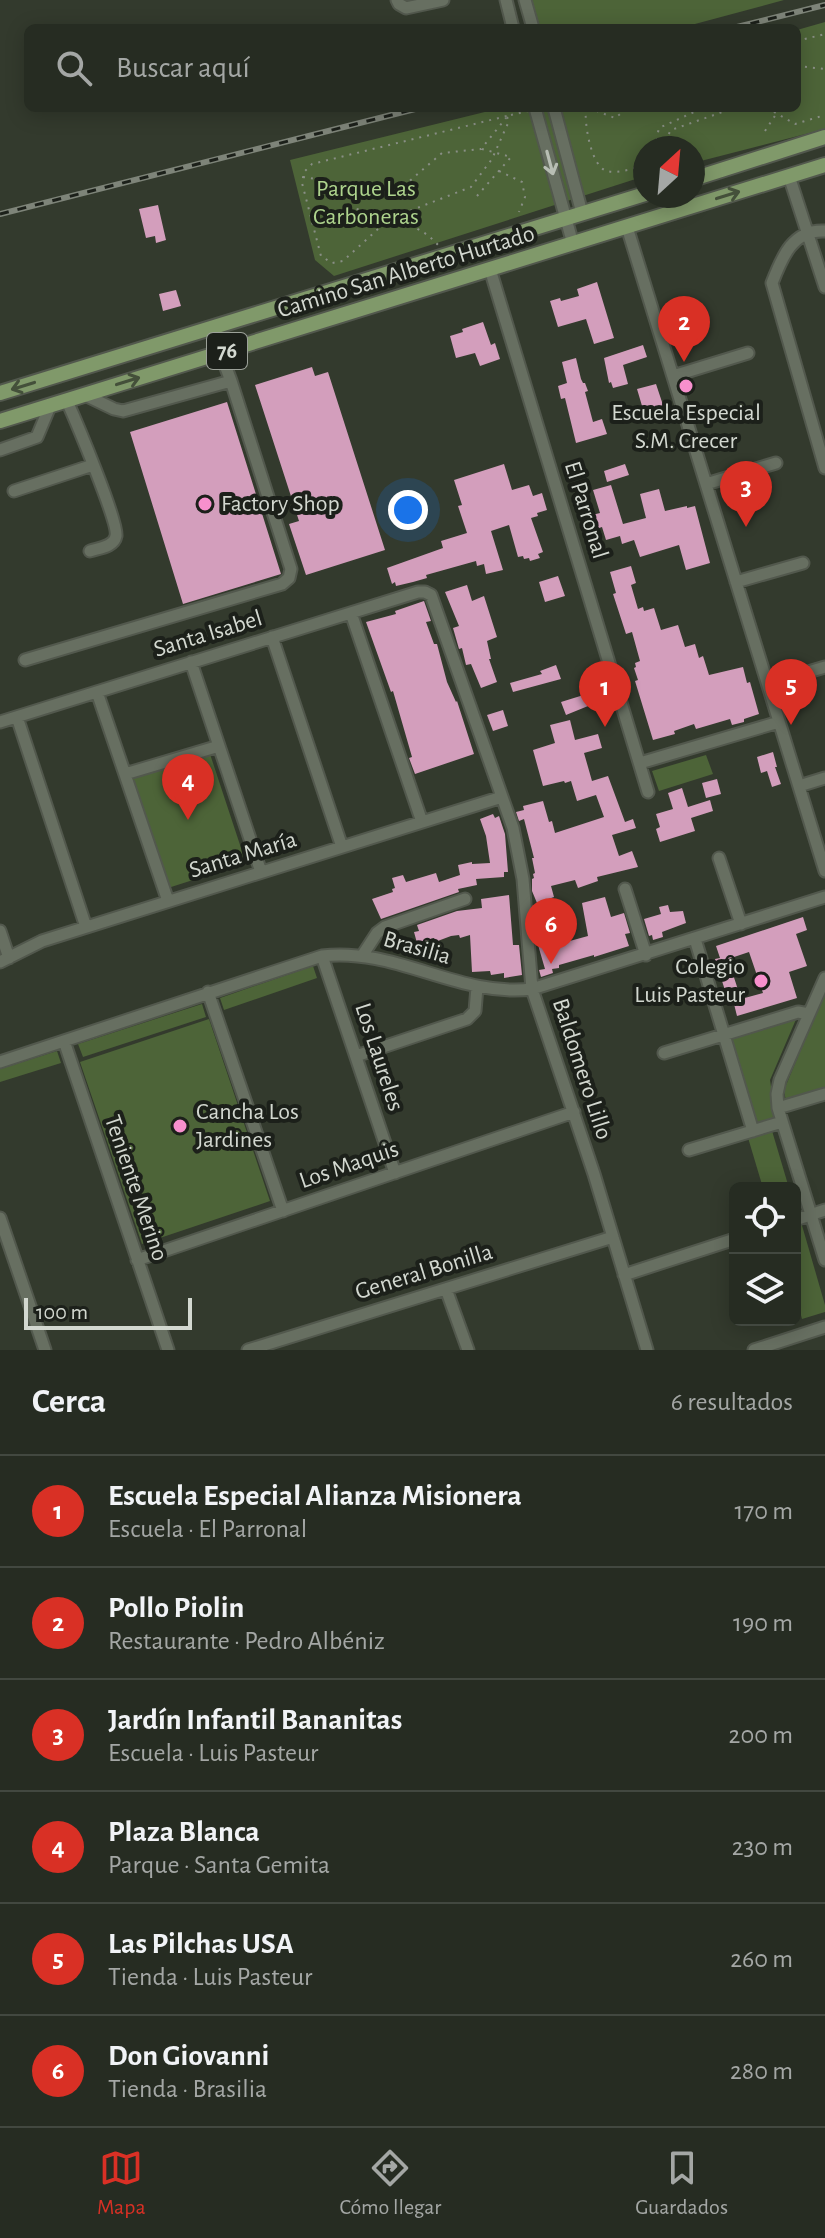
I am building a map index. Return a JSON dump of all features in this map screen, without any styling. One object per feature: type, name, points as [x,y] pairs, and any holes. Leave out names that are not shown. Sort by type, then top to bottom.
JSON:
[{"type":"main road","points":[[705,175],[825,137]]},
{"type":"main road","name":"Camino San Alberto Hurtado","points":[[0,421],[825,165]]},
{"type":"main road","name":"Camino San Alberto Hurtado","points":[[0,393],[633,197]]},
{"type":"main road","points":[[602,207],[618,216],[627,227]]},
{"type":"main road","points":[[627,227],[634,208]]},
{"type":"street","points":[[397,0],[406,8],[443,0]]},
{"type":"street","points":[[506,0],[512,24]]},
{"type":"street","points":[[525,0],[532,24]]},
{"type":"street","points":[[539,112],[573,244]]},
{"type":"street","points":[[555,112],[582,213]]},
{"type":"street","points":[[789,176],[825,287]]},
{"type":"street","points":[[627,227],[825,871]]},
{"type":"street","points":[[825,231],[817,230],[796,239],[772,283],[825,468]]},
{"type":"street","name":"El Parronal","points":[[490,269],[648,792]]},
{"type":"street","points":[[25,660],[282,584],[289,578],[291,569],[225,365],[226,351]]},
{"type":"street","points":[[673,376],[748,353]]},
{"type":"street","points":[[85,395],[123,411],[231,381]]},
{"type":"street","points":[[67,401],[116,533],[110,545],[90,551]]},
{"type":"street","points":[[0,450],[37,437],[50,406]]},
{"type":"street","points":[[706,484],[776,463]]},
{"type":"street","points":[[14,491],[93,465]]},
{"type":"street","points":[[736,582],[803,563]]},
{"type":"street","name":"Santa Isabel","points":[[0,722],[418,592],[428,593]]},
{"type":"street","name":"Baldomero Lillo","points":[[428,593],[435,601],[513,828],[520,861],[532,989],[574,1112],[647,1350]]},
{"type":"street","points":[[351,613],[422,822]]},
{"type":"street","points":[[272,637],[342,847]]},
{"type":"street","points":[[191,662],[261,872]]},
{"type":"street","points":[[768,684],[825,667]]},
{"type":"street","points":[[97,692],[168,901]]},
{"type":"street","points":[[17,717],[86,927]]},
{"type":"street","points":[[640,763],[779,722]]},
{"type":"street","points":[[125,774],[219,746]]},
{"type":"street","points":[[799,786],[825,778]]},
{"type":"street","name":"Santa María","points":[[4,960],[35,944],[86,927],[502,797]]},
{"type":"street","points":[[719,858],[741,924]]},
{"type":"street","points":[[625,889],[646,955]]},
{"type":"street","name":"Brasilia","points":[[0,1062],[322,956],[362,956],[396,962],[477,987],[511,991],[532,989],[825,897]]},
{"type":"street","points":[[362,956],[377,933],[385,927],[465,899]]},
{"type":"street","points":[[0,931],[4,960]]},
{"type":"street","points":[[695,939],[753,1131]]},
{"type":"street","name":"Los Laureles","points":[[322,956],[395,1173]]},
{"type":"street","points":[[825,978],[778,1087],[778,1108],[825,1260]]},
{"type":"street","points":[[356,1056],[470,1018],[475,1011],[477,987]]},
{"type":"street","points":[[208,992],[283,1211]]},
{"type":"street","points":[[664,1053],[798,1012],[809,1014]]},
{"type":"street","name":"Teniente Merino","points":[[64,1041],[168,1350]]},
{"type":"street","points":[[778,1108],[825,1094]]},
{"type":"street","name":"Los Maquis","points":[[137,1260],[574,1112]]},
{"type":"street","points":[[689,1150],[782,1122]]},
{"type":"street","points":[[801,1218],[825,1210]]},
{"type":"street","points":[[0,1218],[4,1242],[45,1350]]},
{"type":"street","name":"General Bonilla","points":[[248,1350],[613,1237]]},
{"type":"street","points":[[624,1275],[729,1241]]},
{"type":"street","points":[[446,1289],[468,1350]]},
{"type":"street","points":[[754,1350],[825,1327]]},
{"type":"path","points":[[801,40],[825,34]]},
{"type":"path","points":[[801,66],[825,69]]},
{"type":"path","points":[[509,116],[495,152],[471,187],[389,219],[343,261],[332,263],[321,256],[302,183],[302,177],[312,164],[524,112]]},
{"type":"path","points":[[588,112],[590,142],[597,163],[601,168],[615,172],[633,168]]},
{"type":"path","points":[[599,112],[615,118],[623,112]]},
{"type":"path","points":[[657,136],[659,128],[694,112]]},
{"type":"path","points":[[667,136],[671,130],[723,112]]},
{"type":"path","points":[[774,112],[795,124],[825,115]]},
{"type":"path","points":[[765,131],[777,114]]},
{"type":"path","points":[[481,149],[509,116]]},
{"type":"path","points":[[302,177],[398,191],[442,153],[481,149],[511,157],[477,196]]},
{"type":"path","points":[[499,171],[522,182],[525,197],[519,212]]},
{"type":"path","points":[[339,222],[363,185]]},
{"type":"path","points":[[349,207],[420,230],[431,237],[445,254]]},
{"type":"green space","points":[[530,0],[784,0],[695,24],[536,24]]},
{"type":"green space","name":"Parque Las Carboneras","points":[[825,22],[825,129],[705,160],[705,136],[633,136],[633,180],[334,276],[315,260],[290,160],[485,112],[801,112],[801,29]]},
{"type":"green space","points":[[209,751],[246,863],[168,888],[130,777]]},
{"type":"green space","points":[[706,755],[713,774],[659,791],[652,771]]},
{"type":"green space","points":[[313,966],[317,978],[224,1010],[220,998]]},
{"type":"green space","points":[[825,992],[825,1090],[786,1102],[784,1090]]},
{"type":"green space","points":[[202,1004],[206,1017],[83,1057],[78,1044]]},
{"type":"green space","points":[[797,1017],[770,1080],[776,1120],[756,1126],[730,1038]]},
{"type":"green space","name":"Cancha Los Jardines","points":[[209,1019],[270,1201],[142,1244],[80,1062]]},
{"type":"green space","points":[[57,1051],[61,1063],[0,1082],[0,1069]]},
{"type":"green space","points":[[770,1124],[787,1182],[761,1182],[746,1131]]},
{"type":"green space","points":[[801,1222],[825,1305],[825,1312],[802,1319]]},
{"type":"building","points":[[158,205],[166,240],[156,243],[155,236],[146,238],[139,209]]},
{"type":"building","points":[[597,282],[614,338],[594,344],[586,319],[558,327],[550,301],[579,296],[577,289]]},
{"type":"building","points":[[176,290],[181,306],[163,311],[159,294]]},
{"type":"building","points":[[483,322],[500,359],[480,366],[475,353],[456,358],[450,336]]},
{"type":"building","points":[[643,345],[647,357],[623,365],[628,384],[613,388],[604,358]]},
{"type":"building","points":[[576,358],[581,379],[588,391],[585,392],[593,422],[602,419],[607,434],[576,443],[565,398],[561,399],[558,386],[567,383],[562,362]]},
{"type":"building","points":[[312,367],[315,376],[328,372],[385,550],[306,575],[289,524],[299,521],[255,385]]},
{"type":"building","points":[[656,384],[664,408],[645,416],[637,389]]},
{"type":"building","name":"Factory Shop","points":[[227,402],[281,574],[183,604],[130,432]]},
{"type":"building","points":[[504,464],[512,490],[529,485],[533,496],[542,493],[547,510],[531,518],[543,552],[538,554],[540,558],[530,561],[523,556],[518,557],[509,525],[491,531],[503,570],[486,574],[484,564],[477,566],[476,561],[426,575],[427,578],[413,582],[392,584],[387,568],[443,548],[441,541],[467,533],[454,480]]},
{"type":"building","points":[[625,464],[629,475],[607,482],[604,471]]},
{"type":"building","points":[[611,485],[623,524],[646,518],[640,494],[659,489],[665,511],[695,506],[710,563],[686,570],[679,545],[640,557],[634,540],[622,544],[620,536],[606,540],[602,527],[596,529],[592,515],[600,513],[593,490]]},
{"type":"building","points":[[631,566],[636,583],[631,585],[638,609],[654,608],[661,630],[678,625],[685,647],[695,644],[709,675],[743,667],[759,714],[732,725],[730,719],[696,729],[694,724],[674,731],[675,734],[653,740],[635,681],[638,680],[635,663],[640,661],[632,632],[626,634],[613,594],[616,593],[610,572]]},
{"type":"building","points":[[558,576],[565,596],[545,602],[539,582]]},
{"type":"building","points":[[467,585],[472,601],[484,596],[497,637],[487,641],[497,682],[481,688],[471,664],[466,665],[462,648],[459,649],[453,628],[459,626],[445,592]]},
{"type":"building","points":[[424,601],[431,621],[426,622],[434,644],[437,644],[447,682],[457,701],[474,754],[415,774],[393,691],[366,622],[396,614],[395,611]]},
{"type":"building","points":[[556,665],[561,679],[513,692],[510,683],[542,674],[540,671]]},
{"type":"building","points":[[590,693],[593,704],[566,715],[561,702]]},
{"type":"building","points":[[503,710],[508,726],[493,731],[487,715]]},
{"type":"building","points":[[570,720],[575,740],[598,734],[602,748],[584,753],[592,781],[608,776],[625,822],[633,819],[636,828],[612,835],[619,856],[632,851],[638,867],[597,877],[598,881],[578,888],[575,880],[551,886],[554,897],[537,903],[532,891],[534,858],[524,819],[519,821],[516,812],[524,810],[523,806],[543,801],[555,833],[604,817],[596,795],[577,801],[571,781],[543,786],[533,750],[555,743],[550,725]]},
{"type":"building","points":[[773,752],[781,784],[772,787],[767,771],[761,773],[757,757]]},
{"type":"building","points":[[717,779],[721,794],[706,798],[702,783]]},
{"type":"building","points":[[682,788],[688,807],[710,800],[713,811],[691,818],[695,831],[660,842],[656,814],[673,809],[668,793]]},
{"type":"building","points":[[493,814],[495,818],[499,816],[505,834],[508,872],[504,872],[504,877],[476,879],[477,885],[458,889],[459,892],[381,919],[372,899],[393,892],[392,878],[403,875],[406,882],[436,873],[439,882],[460,875],[458,865],[490,863],[480,819]]},
{"type":"building","points":[[509,895],[513,945],[519,945],[522,975],[504,978],[504,973],[491,975],[490,971],[472,972],[470,935],[460,938],[459,935],[451,936],[435,942],[434,938],[417,943],[414,932],[419,931],[417,925],[457,911],[482,908],[481,899]]},
{"type":"building","points":[[605,897],[611,917],[624,913],[630,933],[625,934],[629,946],[559,965],[559,968],[552,969],[553,973],[541,977],[539,970],[545,969],[535,924],[542,923],[540,915],[560,909],[566,942],[588,936],[582,903]]},
{"type":"building","points":[[668,905],[670,912],[683,911],[686,923],[662,932],[663,937],[653,940],[644,919],[661,914],[659,907]]},
{"type":"building","points":[[803,917],[807,930],[796,934],[807,966],[789,972],[797,998],[737,1016],[734,1004],[730,1006],[715,959],[720,958],[716,946]],"holes":[[[749,952],[763,993],[741,999],[728,959]]]},
{"type":"railway","points":[[749,24],[825,5]]},
{"type":"railway","points":[[0,214],[403,112]]},
{"type":"place","name":"Pollo Piolin","points":[[684,362]]},
{"type":"place","name":"Escuela Especial S.M. Crecer","points":[[686,386]]},
{"type":"place","name":"Factory Shop","points":[[205,504]]},
{"type":"place","name":"Jardín Infantil Bananitas","points":[[746,527]]},
{"type":"place","name":"Las Pilchas USA","points":[[791,725]]},
{"type":"place","name":"Escuela Especial Alianza Misionera","points":[[605,727]]},
{"type":"place","name":"Plaza Blanca","points":[[188,820]]},
{"type":"place","name":"Don Giovanni","points":[[551,964]]},
{"type":"place","name":"Colegio Luis Pasteur","points":[[761,981]]},
{"type":"place","name":"Cancha Los Jardines","points":[[180,1126]]}]
